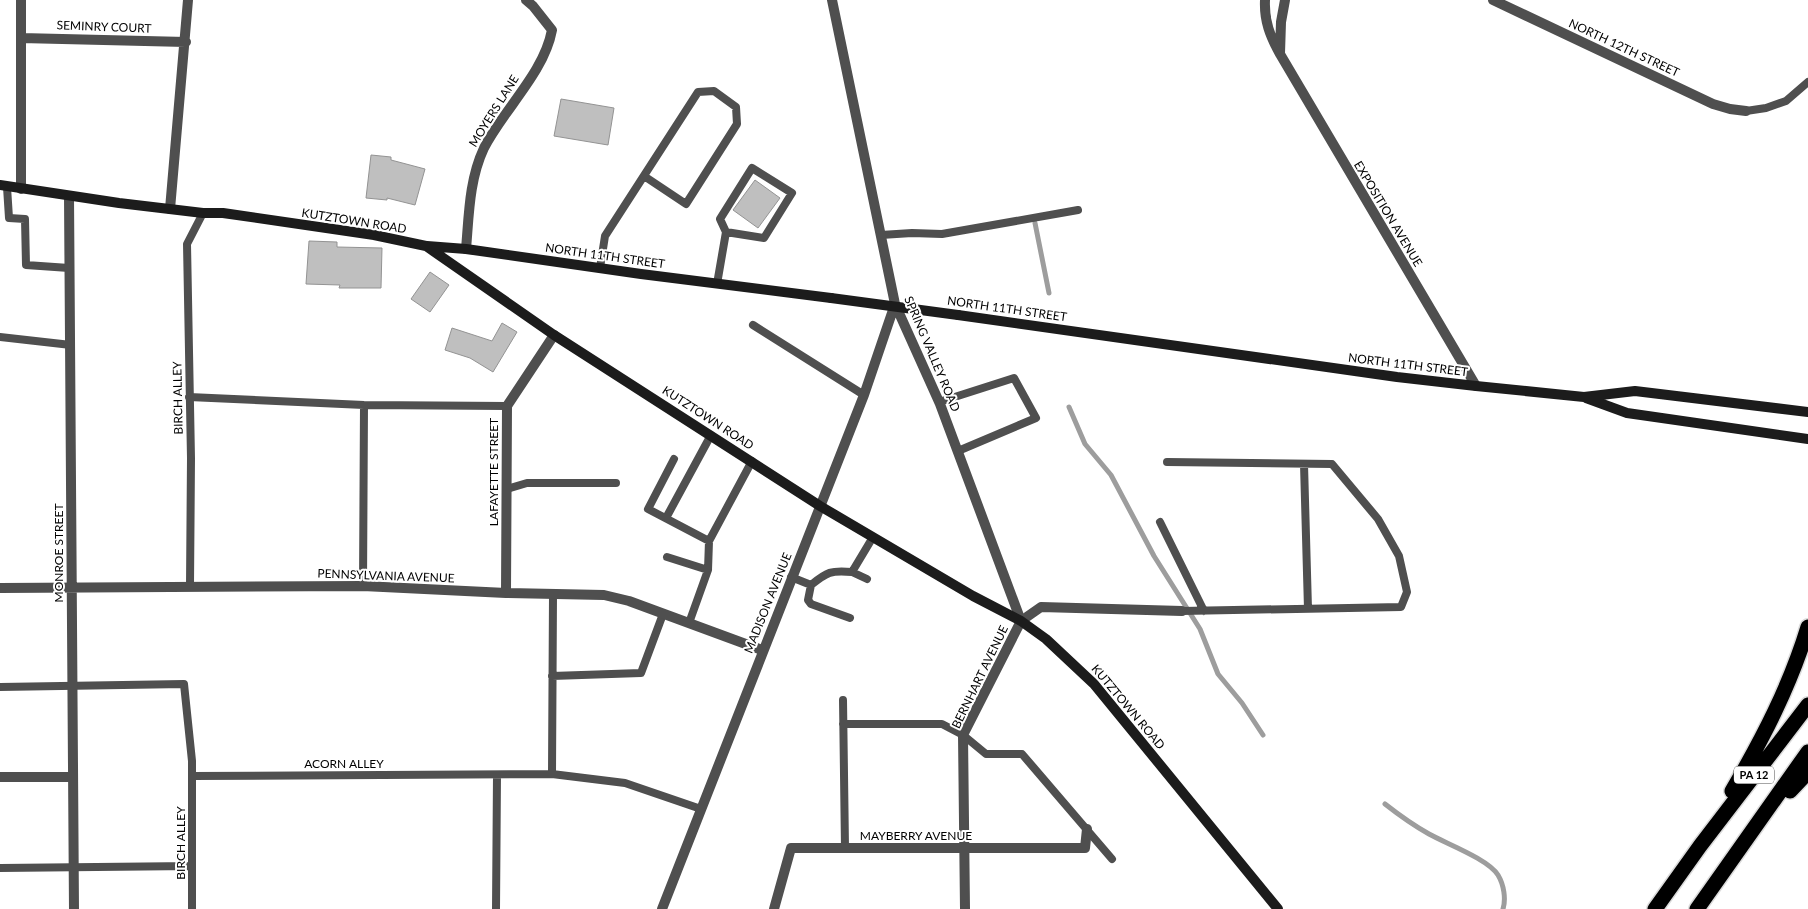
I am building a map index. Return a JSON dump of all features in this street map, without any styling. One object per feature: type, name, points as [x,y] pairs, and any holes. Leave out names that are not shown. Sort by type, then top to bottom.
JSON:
[{"type":"highway","points":[[1700,846],[1774,716],[1794,672],[1808,627]]},
{"type":"highway","name":"PA 12","points":[[1655,909],[1700,846],[1808,704]]},
{"type":"highway","name":"PA 12","points":[[1697,909],[1808,752]]},
{"type":"highway","points":[[1752,833],[1808,772]]},
{"type":"main road","name":"KUTZTOWN ROAD","points":[[4,186],[170,209],[203,213],[218,212],[374,235],[426,246],[554,335],[820,506],[1046,639],[1094,684],[1278,909]]},
{"type":"main road","name":"NORTH 11TH STREET","points":[[426,246],[466,249],[958,315],[1397,377],[1584,397],[1635,391],[1808,412]]},
{"type":"main road","name":"NORTH 11TH STREET","points":[[1584,397],[1628,414],[1808,439]]},
{"type":"street","points":[[21,0],[21,189]]},
{"type":"street","points":[[170,209],[186,42],[188,0]]},
{"type":"street","name":"MOYERS LANE","points":[[466,249],[471,187],[479,160],[494,130],[542,58],[549,44],[552,30],[526,0]]},
{"type":"street","name":"SPRING VALLEY ROAD","points":[[832,0],[895,304],[939,402],[1020,622]]},
{"type":"street","name":"EXPOSITION AVENUE","points":[[1265,0],[1265,20],[1280,54],[1476,386]]},
{"type":"street","points":[[1280,54],[1281,22],[1285,0]]},
{"type":"street","name":"NORTH 12TH STREET","points":[[1493,0],[1713,104],[1746,111]]},
{"type":"street","name":"SEMINRY COURT","points":[[21,38],[186,42]]},
{"type":"street","name":"MONROE STREET","points":[[69,196],[74,909]]},
{"type":"street","name":"MADISON AVENUE","points":[[662,909],[762,650],[864,395],[895,304]]},
{"type":"street","name":"LAFAYETTE STREET","points":[[506,594],[507,406],[554,335]]},
{"type":"street","name":"PENNSYLVANIA AVENUE","points":[[0,588],[363,586],[506,594],[604,595],[629,601],[762,650]]},
{"type":"street","name":"BERNHART AVENUE","points":[[965,909],[963,735],[1020,622],[1041,608],[1182,611]]},
{"type":"street","points":[[0,777],[73,777]]},
{"type":"street","name":"MAYBERRY AVENUE","points":[[774,909],[791,848],[1085,848],[1087,830]]},
{"type":"lane","points":[[1746,111],[1766,108],[1786,101],[1808,82]]},
{"type":"lane","points":[[600,268],[605,236],[698,92],[714,91],[736,107],[737,124],[686,204],[644,176]]},
{"type":"lane","points":[[717,284],[726,232],[720,219],[752,168],[792,194],[764,238],[726,232]]},
{"type":"lane","points":[[4,186],[9,218],[25,219],[26,265],[70,268]]},
{"type":"lane","points":[[881,235],[942,234],[1078,210]]},
{"type":"lane","name":"BIRCH ALLEY","points":[[190,586],[187,244],[203,213]]},
{"type":"lane","points":[[754,325],[864,395]]},
{"type":"lane","points":[[0,337],[71,345]]},
{"type":"lane","points":[[939,402],[1014,378],[1036,418],[958,451]]},
{"type":"lane","points":[[189,397],[364,405],[507,406]]},
{"type":"lane","points":[[363,586],[364,405]]},
{"type":"lane","points":[[666,518],[711,435]]},
{"type":"lane","points":[[674,460],[648,509],[709,541]]},
{"type":"lane","points":[[689,623],[708,570],[709,541],[752,461]]},
{"type":"lane","points":[[1168,462],[1332,464],[1378,519],[1399,556],[1407,592],[1401,607],[1182,611]]},
{"type":"lane","points":[[1304,464],[1308,609]]},
{"type":"lane","points":[[507,489],[527,483],[616,483]]},
{"type":"lane","points":[[1160,522],[1204,611]]},
{"type":"lane","points":[[852,572],[873,537]]},
{"type":"lane","points":[[667,557],[708,570]]},
{"type":"lane","points":[[850,618],[811,604],[808,600],[811,585],[826,573],[838,571],[852,572],[867,579]]},
{"type":"lane","points":[[791,577],[811,585]]},
{"type":"lane","points":[[552,774],[554,595]]},
{"type":"lane","points":[[552,676],[641,673],[663,614]]},
{"type":"lane","name":"BIRCH ALLEY","points":[[73,686],[184,684],[192,761],[192,909]]},
{"type":"lane","points":[[0,687],[73,686]]},
{"type":"lane","points":[[843,700],[845,848]]},
{"type":"lane","points":[[843,724],[942,724],[963,735],[986,754],[1022,754],[1112,859]]},
{"type":"lane","name":"ACORN ALLEY","points":[[192,776],[552,774],[625,783],[701,810]]},
{"type":"lane","points":[[496,775],[496,909]]},
{"type":"lane","points":[[0,868],[192,866]]},
{"type":"building","points":[[561,99],[614,108],[608,145],[554,136]]},
{"type":"building","points":[[371,155],[391,157],[391,160],[425,169],[415,205],[387,198],[387,200],[366,198]]},
{"type":"building","points":[[755,180],[780,198],[758,228],[733,210]]},
{"type":"building","points":[[309,241],[337,242],[337,247],[382,248],[381,288],[339,288],[340,285],[306,284]]},
{"type":"building","points":[[430,272],[449,285],[430,312],[411,299]]},
{"type":"building","points":[[502,323],[517,332],[493,372],[470,358],[445,350],[452,328],[492,341]]},
{"type":"waterway","points":[[1035,223],[1049,293]]},
{"type":"waterway","points":[[1069,407],[1085,444],[1111,475],[1154,556],[1200,629],[1218,674],[1242,703],[1263,735]]},
{"type":"waterway","points":[[1385,804],[1423,831],[1466,852],[1493,869],[1498,875],[1503,888],[1503,909]]}]
